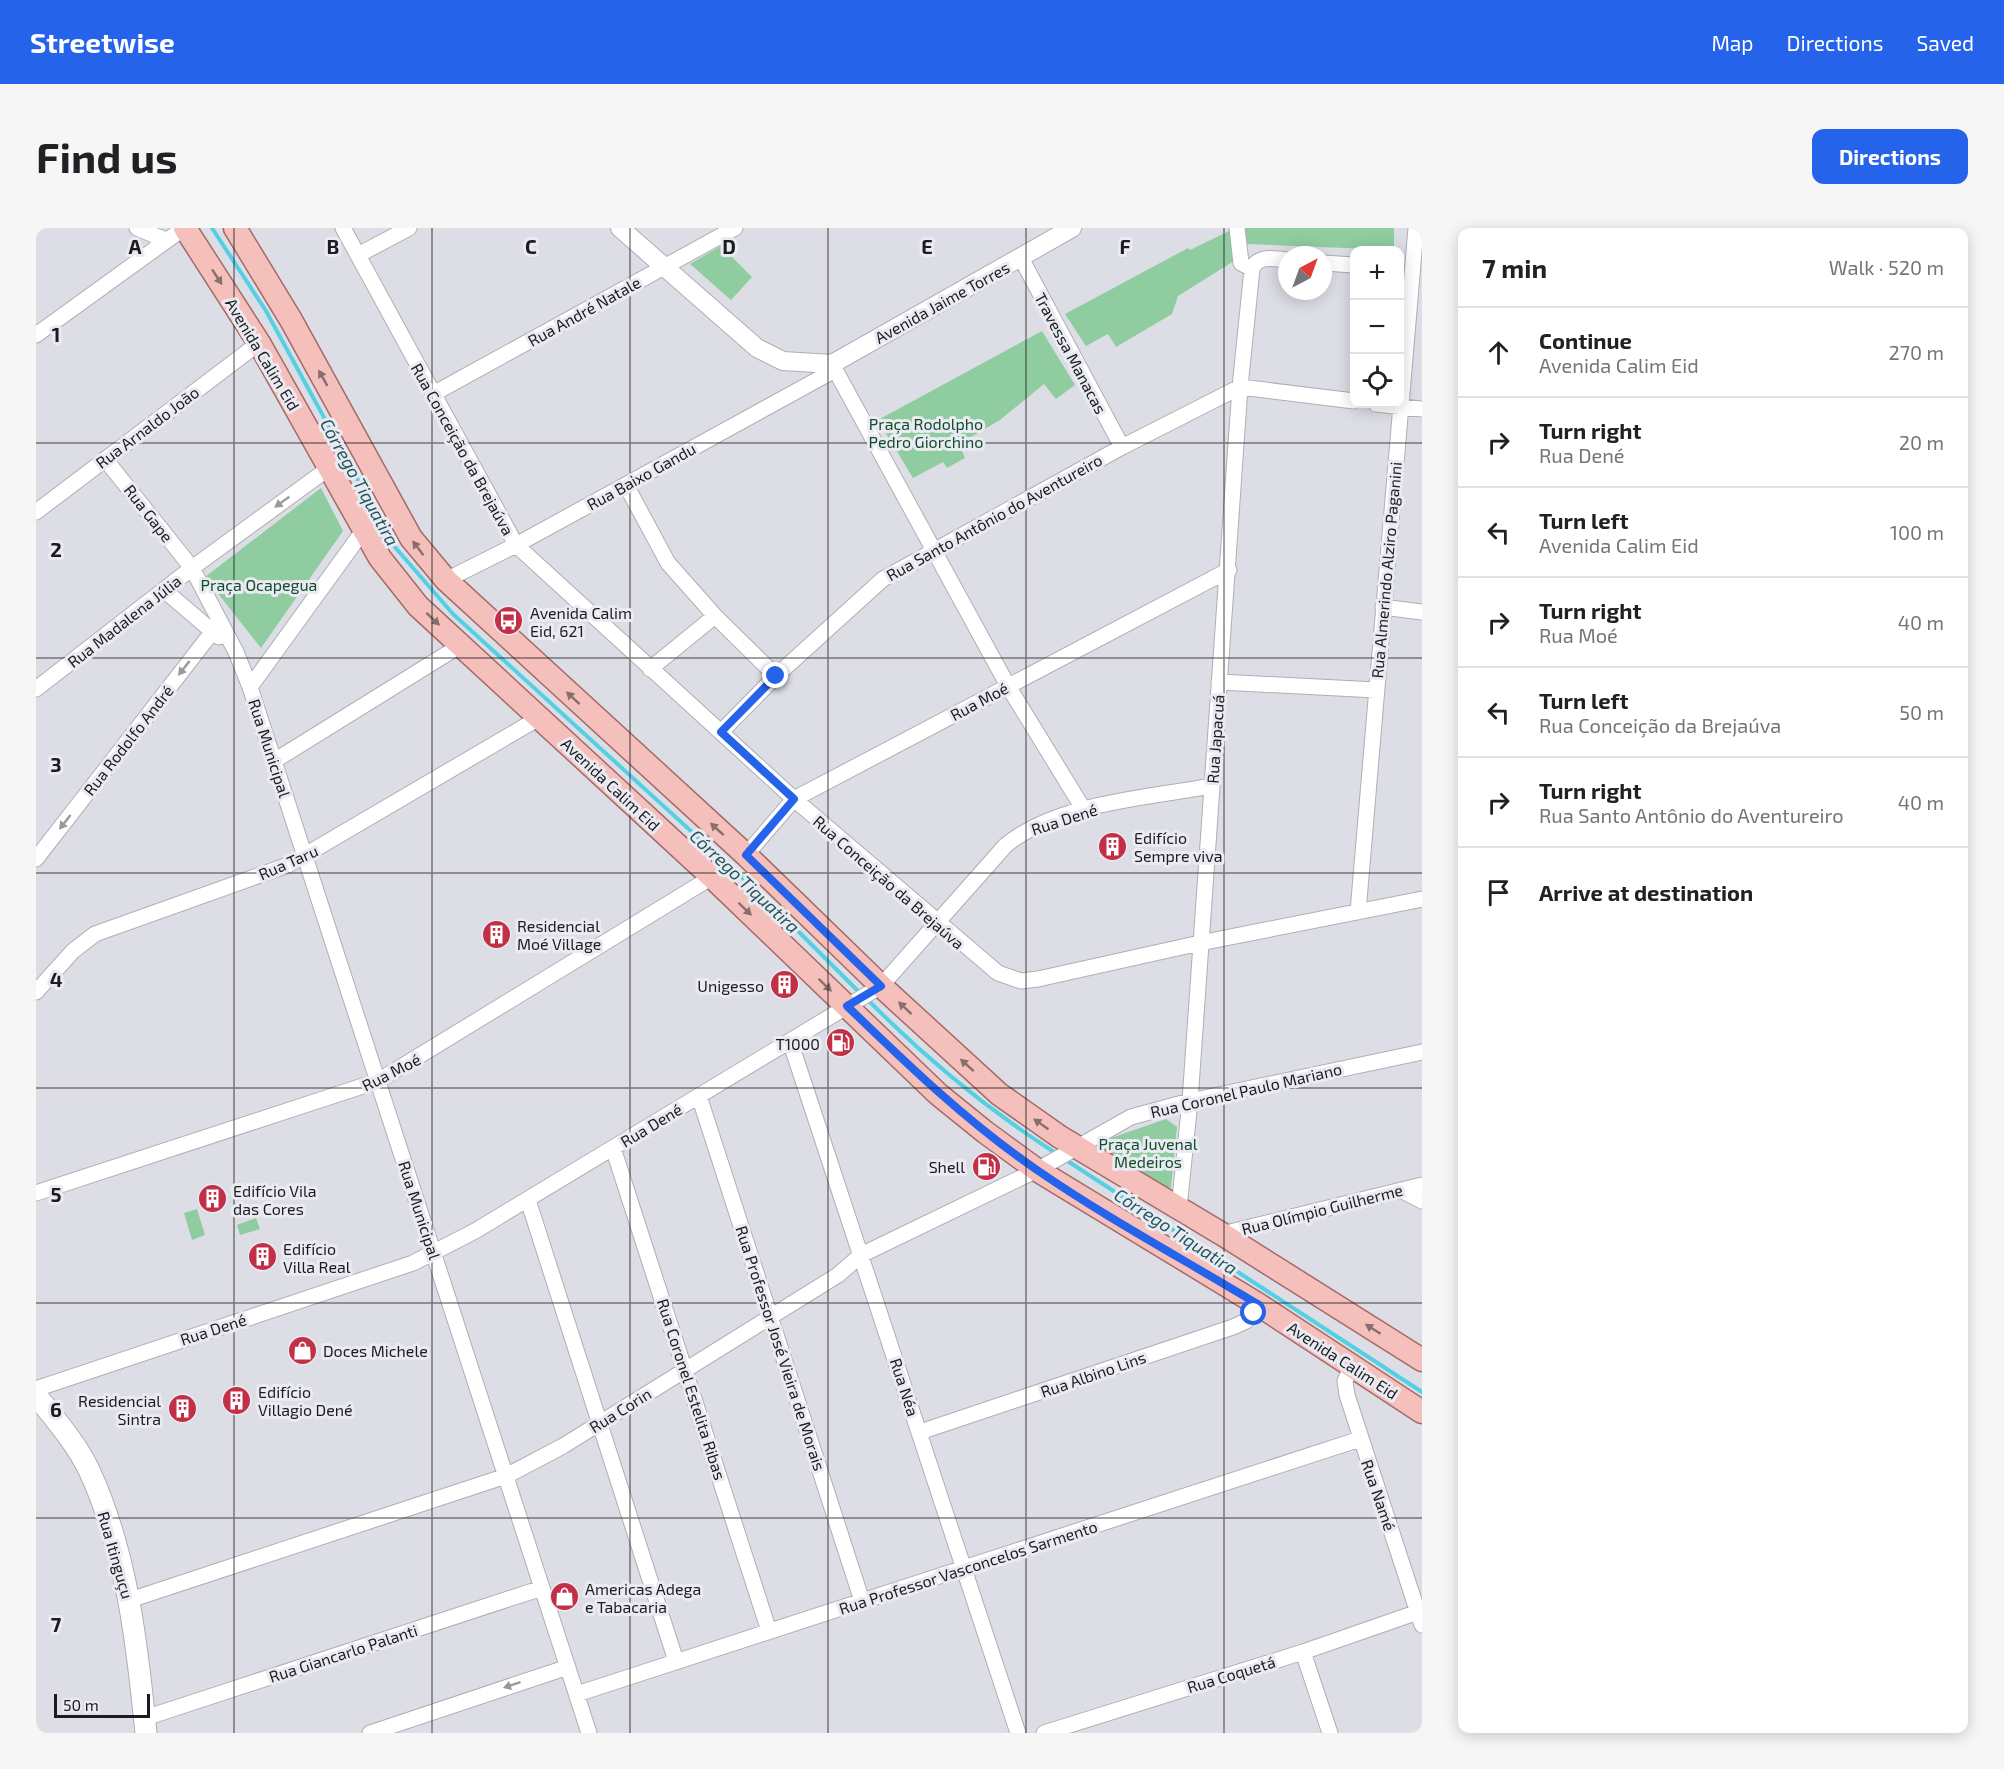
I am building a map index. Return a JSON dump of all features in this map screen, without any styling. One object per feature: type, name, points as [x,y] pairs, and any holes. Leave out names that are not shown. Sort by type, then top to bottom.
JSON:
[{"type":"main road","name":"Avenida Calim Eid","points":[[184,228],[259,343],[346,462],[446,580],[746,855],[876,989],[1071,1152],[1179,1208],[1422,1360]]},
{"type":"main road","name":"Avenida Calim Eid","points":[[235,228],[291,320],[346,462],[363,531],[418,606],[851,1004],[938,1094],[1043,1167],[1422,1412]]},
{"type":"main road","name":"Rua Itinguçu","points":[[36,1395],[88,1469],[108,1521],[130,1600],[145,1725]]},
{"type":"street","points":[[137,228],[165,240]]},
{"type":"street","points":[[36,335],[184,228]]},
{"type":"street","name":"Rua Conceição da Brejaúva","points":[[343,228],[516,545],[794,799],[988,967],[1007,978],[1021,981],[1422,899]]},
{"type":"street","points":[[358,255],[409,228]]},
{"type":"street","points":[[620,228],[669,264]]},
{"type":"street","points":[[638,228],[669,264],[757,348],[783,362],[833,367],[1008,686],[1084,810]]},
{"type":"street","name":"Rua André Natale","points":[[433,394],[735,228]]},
{"type":"street","name":"Avenida Jaime Torres","points":[[833,367],[1072,228]]},
{"type":"street","points":[[1237,228],[1241,263],[1252,269],[1255,263],[1263,259],[1278,260]]},
{"type":"street","name":"Rua Almerindo Alziro Paganini","points":[[1402,354],[1406,269],[1416,228]]},
{"type":"street","name":"Travessa Manacas","points":[[1021,258],[1122,447]]},
{"type":"street","points":[[1332,264],[1350,265]]},
{"type":"street","name":"Rua Japacuá","points":[[1179,1208],[1190,1101],[1211,786],[1229,570],[1240,387],[1252,269]]},
{"type":"street","name":"Rua Arnaldo João","points":[[36,512],[259,343]]},
{"type":"street","name":"Rua Baixo Gandu","points":[[446,580],[516,545],[833,367]]},
{"type":"street","points":[[1240,387],[1350,401]]},
{"type":"street","name":"Rua Santo Antônio do Aventureiro","points":[[721,732],[776,676],[870,588],[934,549],[1122,447],[1240,387]]},
{"type":"street","points":[[1404,407],[1422,409]]},
{"type":"street","name":"Rua Almerindo Alziro Paganini","points":[[1358,912],[1400,408]]},
{"type":"street","name":"Rua Gape","points":[[105,459],[192,568]]},
{"type":"street","name":"Rua Madalena Júlia","points":[[36,689],[192,568],[346,462]]},
{"type":"street","points":[[626,484],[668,563],[715,616],[776,676]]},
{"type":"street","points":[[250,687],[363,531]]},
{"type":"street","points":[[192,568],[216,627]]},
{"type":"street","name":"Rua Moé","points":[[746,855],[794,799],[1229,570]]},
{"type":"street","points":[[164,590],[216,627],[236,652],[250,687]]},
{"type":"street","points":[[1383,607],[1422,612]]},
{"type":"street","points":[[650,669],[715,616]]},
{"type":"street","name":"Rua Rodolfo André","points":[[36,859],[216,627]]},
{"type":"street","points":[[274,761],[461,645]]},
{"type":"street","points":[[1219,681],[1376,690]]},
{"type":"street","name":"Rua Municipal","points":[[250,687],[589,1733]]},
{"type":"street","name":"Rua Taru","points":[[36,992],[79,946],[107,927],[283,868],[539,718]]},
{"type":"street","name":"Rua Dené","points":[[36,1389],[434,1254],[528,1200],[876,989],[1015,837],[1028,829],[1084,810],[1211,786]]},
{"type":"street","name":"Rua Moé","points":[[36,1193],[378,1081],[712,877]]},
{"type":"street","name":"Rua Néa","points":[[790,1041],[1018,1733]]},
{"type":"street","name":"Rua Coronel Paulo Mariano","points":[[1071,1152],[1131,1118],[1190,1101],[1422,1052]]},
{"type":"street","name":"Rua Professor José Vieira de Morais","points":[[699,1096],[862,1601]]},
{"type":"street","name":"Rua Coronel Estelita Ribas","points":[[613,1148],[769,1631]]},
{"type":"street","name":"Rua Corin","points":[[130,1600],[506,1476],[557,1449],[838,1275],[861,1255],[1071,1152]]},
{"type":"street","name":"Rua Olímpio Guilherme","points":[[1222,1234],[1422,1185]]},
{"type":"street","points":[[1401,1190],[1422,1202]]},
{"type":"street","points":[[528,1200],[676,1661]]},
{"type":"street","name":"Rua Albino Lins","points":[[920,1432],[1233,1327],[1246,1321],[1259,1305]]},
{"type":"street","name":"Rua Namé","points":[[1352,1365],[1346,1376],[1345,1385],[1360,1439],[1420,1618]]},
{"type":"street","name":"Rua Professor Vasconcelos Sarmento","points":[[577,1694],[1360,1439]]},
{"type":"street","name":"Rua Giancarlo Palanti","points":[[145,1725],[542,1588]]},
{"type":"street","name":"Rua Coquetá","points":[[1044,1733],[1420,1618]]},
{"type":"street","points":[[1303,1652],[1330,1733]]},
{"type":"street","points":[[370,1733],[568,1667]]},
{"type":"green space","points":[[1244,228],[1394,228],[1394,246],[1350,246],[1350,248],[1247,244]]},
{"type":"green space","points":[[1231,230],[1234,261],[1178,296],[1172,314],[1116,347],[1108,334],[1086,346],[1065,314],[1188,248],[1190,250]]},
{"type":"green space","points":[[721,246],[752,277],[731,300],[690,264]]},
{"type":"green space","name":"Praça Rodolpho Pedro Giorchino","points":[[1042,331],[1075,385],[1056,399],[1044,384],[1000,420],[959,444],[965,458],[947,468],[943,462],[913,478],[878,420]]},
{"type":"green space","name":"Praça Ocapegua","points":[[321,488],[343,531],[261,648],[205,577]]},
{"type":"green space","name":"Praça Juvenal Medeiros","points":[[1166,1119],[1177,1127],[1171,1187],[1168,1190],[1107,1155],[1104,1150],[1108,1139]]},
{"type":"green space","points":[[197,1209],[205,1235],[192,1240],[184,1213]]},
{"type":"green space","points":[[256,1218],[260,1229],[240,1235],[237,1225]]},
{"type":"waterway","name":"Córrego Tiquatira","points":[[212,228],[266,311],[394,546],[453,614],[771,904],[860,993]]},
{"type":"waterway","name":"Córrego Tiquatira","points":[[866,998],[911,1042],[957,1082],[1005,1119],[1057,1154]]},
{"type":"waterway","name":"Córrego Tiquatira","points":[[1066,1160],[1422,1392]]},
{"type":"place","name":"Avenida Calim Eid, 621","points":[[509,621]]},
{"type":"place","name":"Edifício Sempre viva","points":[[1113,846]]},
{"type":"place","name":"Residencial Moé Village","points":[[496,934]]},
{"type":"place","name":"Unigesso","points":[[785,985]]},
{"type":"place","name":"T1000","points":[[841,1043]]},
{"type":"place","name":"Shell","points":[[986,1166]]},
{"type":"place","name":"Edifício Vila das Cores","points":[[212,1199]]},
{"type":"place","name":"Edifício Villa Real","points":[[262,1257]]},
{"type":"place","name":"Doces Michele","points":[[302,1350]]},
{"type":"place","name":"Edifício Villagio Dené","points":[[237,1400]]},
{"type":"place","name":"Residencial Sintra","points":[[182,1409]]},
{"type":"place","name":"Americas Adega e Tabacaria","points":[[564,1597]]},
{"type":"route","points":[[776,676],[721,732],[794,799],[746,855],[881,986],[847,1006],[938,1094],[985,1132],[1037,1170],[1259,1305],[1254,1313]]}]
